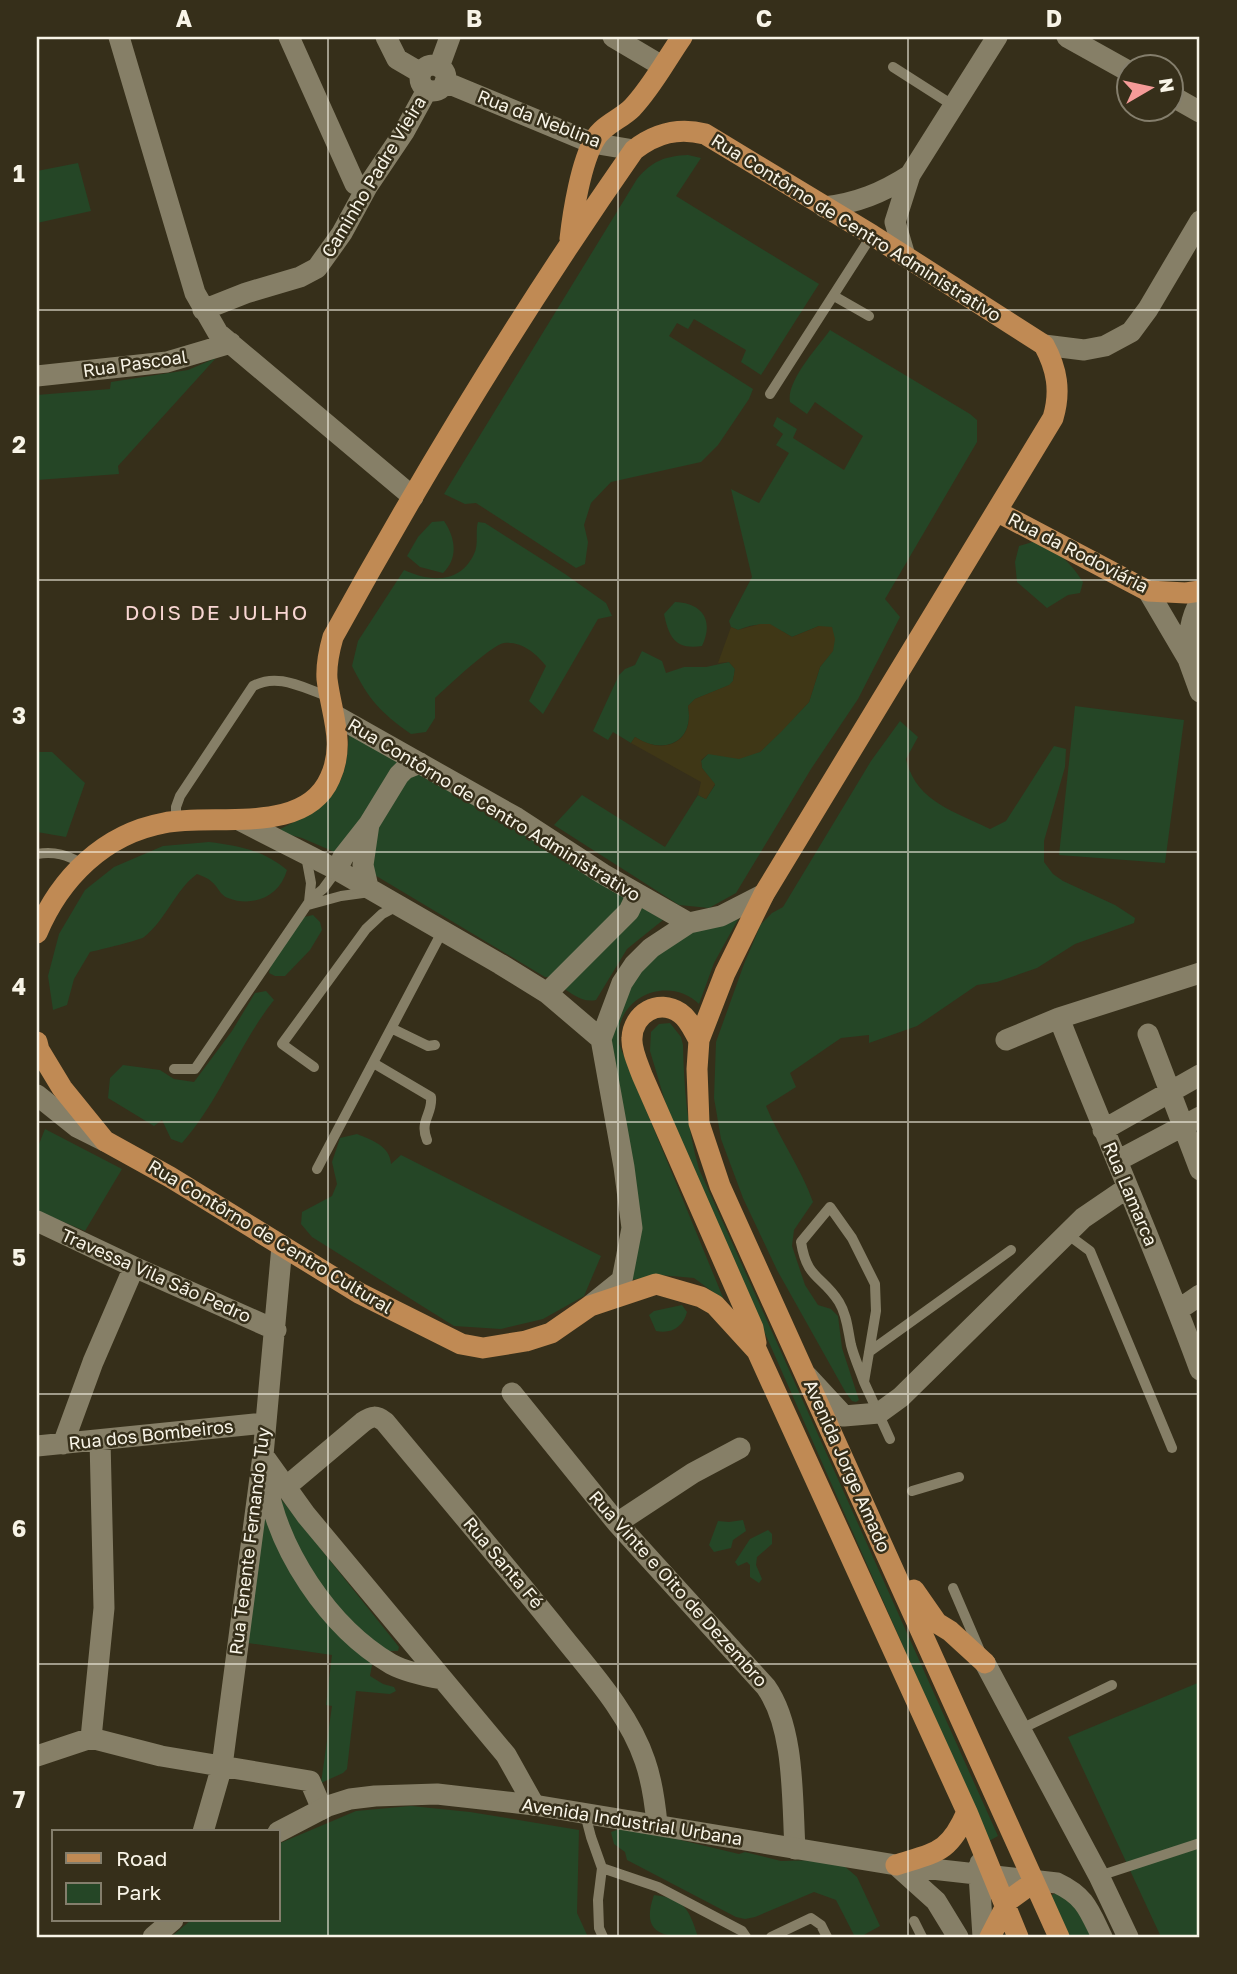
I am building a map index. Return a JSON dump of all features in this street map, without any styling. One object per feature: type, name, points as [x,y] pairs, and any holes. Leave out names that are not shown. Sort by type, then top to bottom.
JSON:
[{"type":"main road","points":[[570,241],[575,199],[592,143],[602,130],[631,109],[682,37]]},
{"type":"main road","name":"Rua Contôrno de Centro Administrativo","points":[[333,707],[327,678],[328,655],[333,637],[413,496],[570,241],[634,150],[648,140],[665,133],[691,130],[705,134],[872,235],[1044,345]]},
{"type":"main road","points":[[699,1040],[725,973],[764,894],[1054,418],[1057,379],[1044,345]]},
{"type":"main road","name":"Rua da Rodoviária","points":[[998,512],[1148,591],[1186,593],[1200,590]]},
{"type":"main road","points":[[37,933],[63,885],[103,848],[142,830],[176,822],[239,820],[284,814],[311,803],[330,779],[337,756],[333,707]]},
{"type":"main road","points":[[699,1040],[686,1018],[677,1010],[663,1007],[652,1008],[644,1013],[634,1024],[631,1041],[642,1075],[752,1328],[757,1351]]},
{"type":"main road","name":"Avenida Jorge Amado","points":[[699,1040],[699,1123],[712,1164],[1059,1937]]},
{"type":"main road","name":"Rua Contôrno de Centro Cultural","points":[[37,1042],[62,1088],[105,1141],[170,1177],[359,1293],[461,1344],[483,1348],[526,1341],[551,1333],[590,1306]]},
{"type":"main road","name":"Avenida Jorge Amado","points":[[590,1306],[656,1284],[701,1297],[715,1305],[757,1351],[967,1812],[982,1850],[985,1874],[1018,1937]]},
{"type":"main road","points":[[827,1420],[850,1457],[920,1600],[937,1623],[950,1631],[985,1663]]},
{"type":"main road","points":[[896,1865],[945,1847],[959,1830],[967,1812]]},
{"type":"main road","points":[[990,1937],[1004,1908],[1017,1892],[1034,1882]]},
{"type":"street","points":[[119,37],[191,281],[203,310],[218,333],[413,496]]},
{"type":"street","points":[[289,37],[355,184],[367,187]]},
{"type":"street","name":"Rua da Neblina","points":[[386,37],[397,59],[433,78],[592,143],[634,150]]},
{"type":"street","name":"Caminho Padre Vieira","points":[[203,310],[246,293],[300,277],[317,268],[342,233],[367,187],[404,132],[433,78],[450,37]]},
{"type":"street","points":[[613,37],[662,66]]},
{"type":"street","points":[[905,256],[895,222],[910,175],[997,37]]},
{"type":"street","points":[[1068,37],[1114,63]]},
{"type":"street","points":[[1184,103],[1200,112]]},
{"type":"street","points":[[824,206],[866,199],[889,189],[910,175]]},
{"type":"street","points":[[1044,345],[1084,350],[1105,346],[1131,332],[1148,309],[1200,221]]},
{"type":"street","name":"Rua Pascoal","points":[[37,376],[167,362],[231,343]]},
{"type":"street","points":[[1148,591],[1188,660],[1200,692]]},
{"type":"street","points":[[1188,660],[1189,635],[1194,612],[1200,602]]},
{"type":"street","name":"Rua Contôrno de Centro Administrativo","points":[[333,707],[420,763],[517,818],[637,894],[689,923]]},
{"type":"street","points":[[337,870],[399,775],[405,769],[420,763]]},
{"type":"street","points":[[239,820],[306,852],[443,930],[547,993],[601,1039],[622,983],[634,965],[651,948],[689,923],[721,916],[764,894]]},
{"type":"street","points":[[369,824],[363,865],[372,889]]},
{"type":"street","points":[[547,993],[629,911],[637,894]]},
{"type":"street","points":[[1006,1040],[1059,1018],[1200,973]]},
{"type":"street","name":"Rua Lamarca","points":[[1059,1018],[1200,1370]]},
{"type":"street","points":[[1147,1034],[1169,1094],[1191,1122],[1200,1170]]},
{"type":"street","name":"Rua Contôrno de Centro Cultural","points":[[590,1306],[622,1280],[632,1228],[601,1039]]},
{"type":"street","points":[[1103,1130],[1200,1075]]},
{"type":"street","points":[[37,1095],[77,1127],[105,1141]]},
{"type":"street","points":[[1117,1161],[1191,1122]]},
{"type":"street","points":[[805,1374],[844,1416],[879,1413],[901,1396],[1083,1219],[1127,1188]]},
{"type":"street","name":"Travessa Vila São Pedro","points":[[37,1221],[276,1330]]},
{"type":"street","name":"Rua Tenente Fernando Tuy","points":[[204,1830],[222,1766],[263,1455],[282,1246]]},
{"type":"street","points":[[63,1444],[93,1363],[134,1267]]},
{"type":"street","points":[[1178,1310],[1200,1295]]},
{"type":"street","name":"Rua Vinte e Oito de Dezembro","points":[[512,1394],[617,1523],[775,1700],[786,1734],[795,1849]]},
{"type":"street","name":"Rua Santa Fé","points":[[287,1486],[371,1416],[385,1422],[506,1566],[630,1728],[645,1760],[655,1801],[657,1824]]},
{"type":"street","name":"Rua dos Bombeiros","points":[[37,1446],[265,1423]]},
{"type":"street","points":[[91,1738],[104,1608],[100,1440]]},
{"type":"street","points":[[617,1523],[693,1473],[740,1448]]},
{"type":"street","points":[[263,1455],[306,1515],[506,1755],[534,1805]]},
{"type":"street","points":[[263,1455],[271,1507],[289,1551],[315,1593],[357,1640],[393,1665],[442,1679]]},
{"type":"street","points":[[985,1663],[1099,1876],[1128,1937]]},
{"type":"street","points":[[37,1756],[91,1738],[161,1756],[310,1781],[321,1809]]},
{"type":"street","name":"Avenida Industrial Urbana","points":[[280,1831],[321,1809],[350,1800],[375,1796],[437,1794],[534,1805],[657,1824],[896,1865],[985,1874]]},
{"type":"street","points":[[896,1865],[936,1900],[958,1937]]},
{"type":"street","points":[[984,1937],[985,1874],[1057,1883],[1073,1891],[1088,1907],[1102,1937]]},
{"type":"street","points":[[152,1937],[171,1922]]},
{"type":"lane","points":[[893,67],[954,106]]},
{"type":"lane","points":[[770,394],[872,235]]},
{"type":"lane","points":[[834,296],[869,316]]},
{"type":"lane","points":[[176,822],[176,807],[180,796],[253,686],[264,680],[278,679],[333,707]]},
{"type":"lane","points":[[37,854],[48,852],[66,855],[83,864]]},
{"type":"lane","points":[[306,852],[311,883],[309,902]]},
{"type":"lane","points":[[174,1069],[195,1069],[309,902],[337,870]]},
{"type":"lane","points":[[309,902],[372,889]]},
{"type":"lane","points":[[314,1067],[282,1044],[366,929],[382,914],[399,905]]},
{"type":"lane","points":[[317,1169],[375,1064],[443,930]]},
{"type":"lane","points":[[393,1028],[417,1042],[428,1046],[435,1045]]},
{"type":"lane","points":[[375,1064],[431,1097],[432,1102],[423,1125],[427,1140]]},
{"type":"lane","points":[[864,1382],[876,1311],[875,1284],[852,1238],[830,1207],[802,1242],[804,1258],[808,1269],[839,1302],[848,1323],[851,1346],[864,1382],[890,1439]]},
{"type":"lane","points":[[1067,1234],[1090,1251],[1172,1448]]},
{"type":"lane","points":[[869,1352],[1011,1250]]},
{"type":"lane","points":[[912,1491],[958,1477]]},
{"type":"lane","points":[[953,1588],[985,1663]]},
{"type":"lane","points":[[1021,1729],[1112,1685]]},
{"type":"lane","points":[[585,1814],[590,1837],[602,1868],[598,1900],[599,1928],[603,1937]]},
{"type":"lane","points":[[1099,1876],[1200,1843]]},
{"type":"lane","points":[[602,1868],[658,1887],[741,1931],[746,1937]]},
{"type":"lane","points":[[771,1937],[811,1918],[821,1925],[827,1937]]},
{"type":"lane","points":[[914,1922],[922,1937]]},
{"type":"green space","points":[[688,155],[701,158],[676,196],[819,284],[761,375],[741,362],[746,350],[694,319],[688,329],[677,323],[669,336],[753,389],[749,399],[718,445],[701,462],[611,482],[591,503],[584,525],[588,542],[585,564],[576,568],[476,503],[465,504],[444,494],[637,179],[660,161]]},
{"type":"green space","points":[[78,163],[91,211],[37,223],[37,171]]},
{"type":"green space","points":[[830,330],[970,414],[977,420],[977,442],[885,599],[900,617],[858,699],[811,769],[736,893],[709,908],[679,905],[554,825],[582,795],[665,847],[698,795],[706,799],[715,785],[702,768],[701,761],[708,754],[760,752],[809,702],[820,667],[833,650],[819,626],[792,637],[766,625],[753,625],[738,630],[731,627],[729,621],[752,577],[731,489],[759,503],[789,453],[776,445],[783,434],[773,426],[777,417],[797,429],[793,438],[844,470],[863,436],[815,402],[807,414],[790,402],[790,394],[798,374]]},
{"type":"green space","points":[[216,358],[118,466],[119,474],[37,480],[37,395],[110,389],[111,382],[188,370]]},
{"type":"green space","points":[[444,521],[454,547],[451,561],[443,573],[420,567],[407,556],[418,537],[432,522]]},
{"type":"green space","points":[[478,522],[485,523],[565,574],[606,603],[612,616],[598,619],[543,714],[529,701],[546,666],[528,649],[504,643],[479,659],[435,698],[435,718],[426,732],[411,734],[376,704],[358,678],[352,666],[358,641],[404,570],[434,578],[444,578],[461,571],[474,554]]},
{"type":"green space","points":[[1036,541],[1057,553],[1074,569],[1083,582],[1080,593],[1068,595],[1047,608],[1017,582],[1015,562],[1019,546]]},
{"type":"green space","points":[[675,602],[693,606],[704,615],[707,629],[702,646],[679,644],[671,635],[664,614]]},
{"type":"green space","points":[[642,651],[662,661],[666,673],[684,667],[706,667],[729,662],[735,669],[730,685],[695,699],[688,706],[687,729],[682,737],[666,745],[646,743],[635,737],[631,743],[613,732],[608,740],[593,731],[619,675],[635,665]]},
{"type":"green space","points":[[1075,706],[1184,720],[1165,863],[1059,855]]},
{"type":"green space","points":[[900,721],[918,737],[906,759],[918,786],[938,803],[990,829],[1006,821],[1054,746],[1066,749],[1065,767],[1044,841],[1044,862],[1053,874],[1063,881],[1115,905],[1135,918],[1134,923],[1075,944],[1037,968],[997,982],[977,985],[917,1026],[869,1043],[869,1035],[841,1038],[790,1073],[796,1087],[766,1106],[813,1202],[794,1230],[792,1246],[805,1285],[818,1305],[831,1309],[838,1316],[842,1348],[859,1400],[856,1402],[846,1393],[777,1270],[743,1198],[721,1139],[714,1098],[716,1042],[761,924],[783,907],[871,761]]},
{"type":"green space","points":[[349,728],[404,761],[337,853],[302,838],[276,831],[310,813],[333,793],[345,767]]},
{"type":"green space","points":[[37,752],[52,752],[85,783],[66,837],[37,832]]},
{"type":"green space","points":[[420,773],[616,889],[624,896],[625,903],[550,977],[545,977],[368,871],[373,833],[401,780]]},
{"type":"green space","points":[[209,842],[260,853],[287,870],[272,893],[247,902],[226,897],[214,884],[197,874],[144,937],[90,952],[74,979],[67,1005],[53,1010],[48,976],[59,934],[85,890],[114,867],[163,846]]},
{"type":"green space","points":[[637,904],[663,920],[627,949],[596,1000],[581,999],[560,986]]},
{"type":"green space","points":[[742,912],[714,963],[699,1004],[678,992],[655,992],[635,1001],[619,1027],[619,1044],[724,1300],[694,1278],[660,1275],[625,1281],[610,1044],[623,994],[656,952],[683,936]]},
{"type":"green space","points":[[313,915],[320,922],[322,930],[310,950],[285,976],[269,973],[279,952],[304,917]]},
{"type":"green space","points":[[266,991],[274,1000],[250,1035],[207,1109],[182,1143],[171,1139],[162,1120],[154,1126],[108,1098],[110,1078],[123,1065],[160,1070],[174,1079],[194,1082],[232,1031],[255,993]]},
{"type":"green space","points":[[670,1023],[681,1037],[683,1045],[687,1107],[699,1169],[998,1836],[989,1841],[670,1118],[650,1051],[651,1032],[659,1024]]},
{"type":"green space","points":[[45,1129],[122,1169],[85,1231],[37,1211],[37,1149]]},
{"type":"green space","points":[[357,1134],[384,1148],[391,1164],[401,1155],[601,1256],[584,1296],[543,1319],[501,1329],[454,1326],[312,1237],[301,1224],[302,1212],[332,1196],[337,1184],[332,1162],[340,1138]]},
{"type":"green space","points":[[682,1305],[687,1312],[680,1325],[672,1330],[656,1331],[649,1315],[654,1311]]},
{"type":"green space","points":[[281,1499],[399,1647],[398,1651],[390,1651],[373,1660],[370,1676],[394,1687],[396,1691],[390,1694],[356,1691],[347,1769],[321,1783],[332,1706],[326,1705],[332,1655],[248,1643],[263,1506]]},
{"type":"green space","points":[[743,1520],[746,1531],[733,1540],[731,1548],[714,1552],[709,1545],[718,1521]]},
{"type":"green space","points":[[768,1530],[772,1534],[772,1544],[757,1557],[756,1565],[762,1579],[759,1583],[750,1577],[750,1565],[747,1562],[738,1566],[735,1562],[750,1539]]},
{"type":"green space","points":[[1200,1682],[1200,1937],[1161,1937],[1068,1737]]},
{"type":"green space","points":[[411,1806],[470,1812],[579,1830],[577,1913],[588,1937],[171,1937],[189,1922],[280,1922],[280,1843],[356,1811]]},
{"type":"green space","points":[[626,1827],[739,1854],[745,1852],[781,1861],[821,1860],[832,1865],[843,1865],[857,1877],[880,1926],[855,1937],[836,1900],[814,1892],[755,1917],[736,1917],[627,1860],[625,1852],[614,1844],[611,1832]]},
{"type":"green space","points":[[1055,1893],[1073,1905],[1091,1937],[1067,1937],[1051,1896]]},
{"type":"green space","points":[[654,1895],[673,1899],[684,1907],[692,1919],[698,1937],[666,1935],[653,1927],[650,1909]]},
{"type":"sand","points":[[770,624],[792,637],[819,626],[832,627],[835,639],[833,651],[820,667],[809,702],[760,752],[739,759],[708,754],[701,760],[702,768],[715,784],[706,799],[698,795],[701,782],[631,743],[635,737],[646,743],[666,745],[675,743],[682,737],[689,719],[688,706],[695,699],[733,681],[735,669],[729,662],[718,663],[731,627],[738,630]]},
{"type":"district","name":"DOIS DE JULHO","points":[[217,613]]}]
